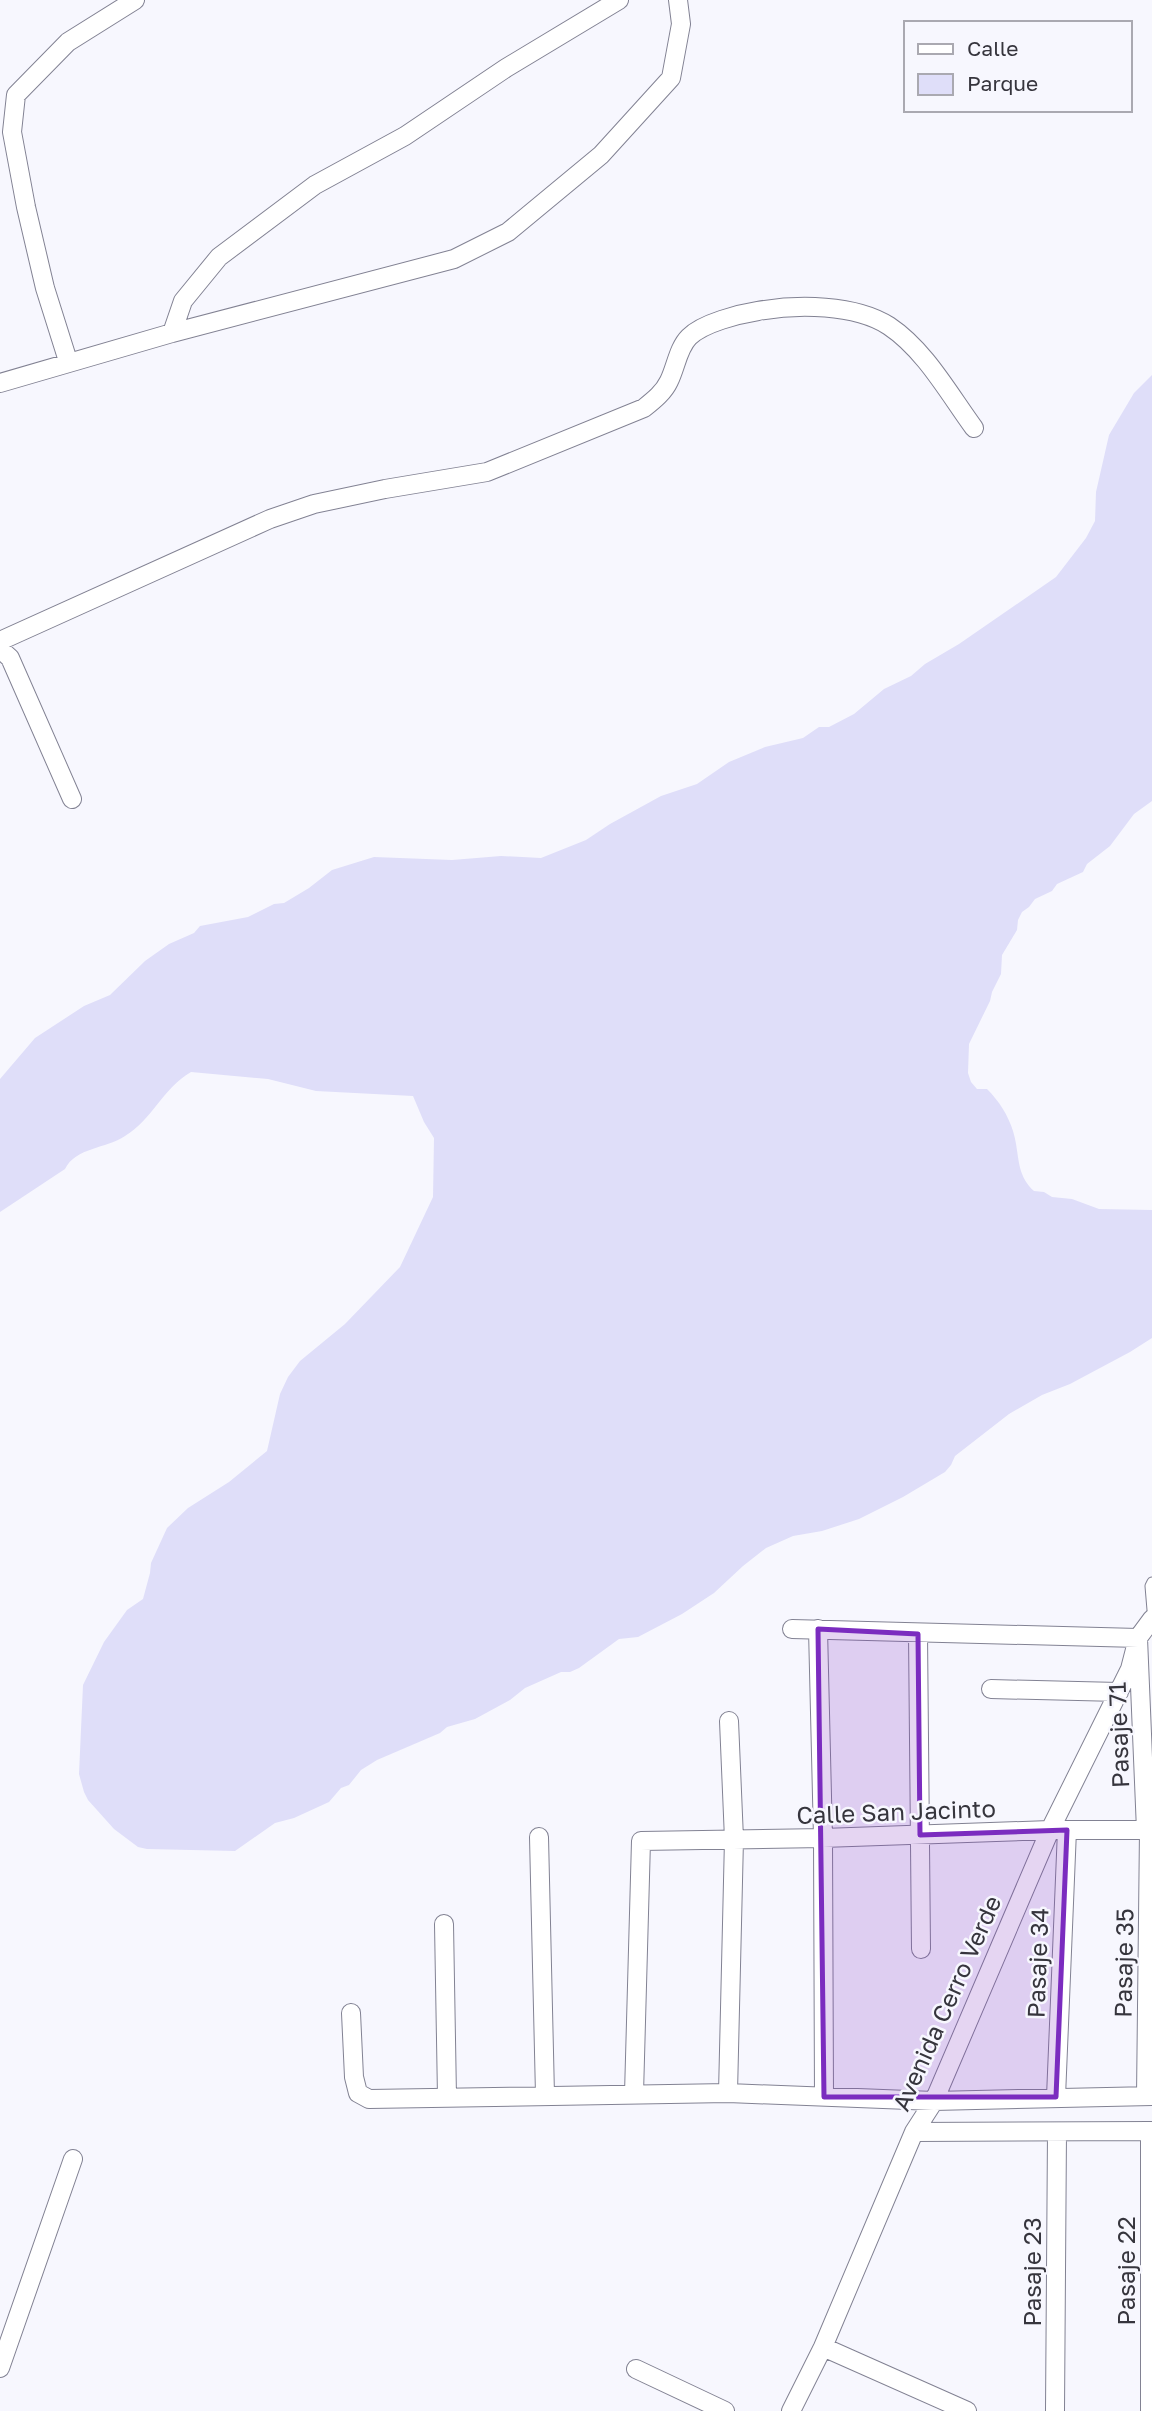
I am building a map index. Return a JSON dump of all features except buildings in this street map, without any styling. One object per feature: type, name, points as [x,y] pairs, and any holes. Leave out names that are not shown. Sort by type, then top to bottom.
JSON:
[{"type":"street","points":[[68,361],[45,288],[26,206],[12,132],[16,94],[68,42],[135,0]]},
{"type":"street","points":[[172,333],[183,301],[219,257],[315,185],[405,136],[506,68],[619,0]]},
{"type":"street","points":[[0,383],[68,361],[454,259],[508,232],[601,155],[671,78],[681,24],[678,0]]},
{"type":"street","points":[[0,641],[281,515],[314,504],[385,489],[487,472],[644,408],[659,396],[668,383],[689,337],[722,319],[738,314],[777,307],[809,306],[859,313],[888,326],[919,352],[974,428]]},
{"type":"street","points":[[0,649],[10,658],[72,799]]},
{"type":"street","name":"Avenida Cerro Verde","points":[[791,2411],[823,2347],[914,2132],[934,2101],[1059,1830],[1130,1669],[1138,1638],[1152,1619]]},
{"type":"street","points":[[792,1629],[1138,1638]]},
{"type":"street","points":[[818,1629],[823,1838],[824,2097]]},
{"type":"street","points":[[918,1634],[921,1949]]},
{"type":"street","name":"Pasaje 71","points":[[1138,1638],[1149,1830]]},
{"type":"street","points":[[992,1689],[1119,1692]]},
{"type":"street","points":[[728,2094],[734,1839],[729,1721]]},
{"type":"street","name":"Pasaje 34","points":[[1056,2097],[1059,1830]]},
{"type":"street","name":"Calle San Jacinto","points":[[634,2094],[641,1841],[1149,1830]]},
{"type":"street","name":"Pasaje 35","points":[[1149,1830],[1149,2096]]},
{"type":"street","points":[[539,1837],[545,2095]]},
{"type":"street","points":[[444,1924],[447,2097]]},
{"type":"street","points":[[351,2013],[354,2077],[358,2093],[369,2099],[728,2094],[934,2101],[1149,2096]]},
{"type":"street","points":[[914,2132],[1151,2131]]},
{"type":"street","name":"Pasaje 22","points":[[1150,2411],[1151,2131]]},
{"type":"street","name":"Pasaje 23","points":[[1055,2411],[1057,2132]]},
{"type":"street","points":[[0,2368],[73,2159]]},
{"type":"street","points":[[823,2347],[967,2411]]},
{"type":"street","points":[[636,2369],[725,2411]]},
{"type":"lane","points":[[1152,1581],[1152,1610]]},
{"type":"highlighted area","points":[[818,1629],[918,1634],[920,1835],[1067,1830],[1056,2097],[824,2097]]},
{"type":"green space","points":[[1152,375],[1152,801],[1134,814],[1110,846],[1087,864],[1083,872],[1057,884],[1052,891],[1035,899],[1022,912],[1017,930],[1002,955],[1001,974],[969,1044],[968,1073],[977,1089],[987,1089],[1006,1114],[1013,1131],[1021,1170],[1034,1191],[1044,1192],[1052,1197],[1072,1199],[1099,1209],[1152,1210],[1152,1338],[1070,1384],[1042,1395],[1009,1414],[955,1456],[945,1472],[903,1497],[859,1519],[822,1531],[793,1536],[766,1548],[714,1593],[682,1614],[638,1637],[619,1639],[579,1668],[561,1672],[525,1688],[510,1700],[475,1719],[447,1727],[440,1733],[377,1760],[361,1770],[349,1785],[341,1788],[329,1802],[294,1818],[275,1823],[235,1851],[138,1847],[114,1829],[84,1792],[79,1774],[83,1685],[104,1642],[127,1610],[143,1599],[151,1563],[167,1528],[188,1508],[229,1482],[267,1451],[280,1394],[288,1377],[300,1361],[345,1324],[400,1267],[433,1197],[434,1138],[413,1096],[316,1091],[268,1079],[191,1072],[173,1086],[134,1129],[117,1140],[76,1156],[65,1169],[0,1212],[0,1079],[35,1038],[84,1006],[110,995],[145,961],[169,944],[194,933],[200,926],[248,917],[274,904],[284,903],[332,870],[374,857],[452,860],[501,856],[541,858],[586,840],[661,796],[697,784],[729,762],[765,747],[803,738],[819,727],[829,727],[854,714],[884,689],[911,676],[1056,577],[1086,538],[1095,521],[1096,492],[1109,435],[1134,393]]}]
